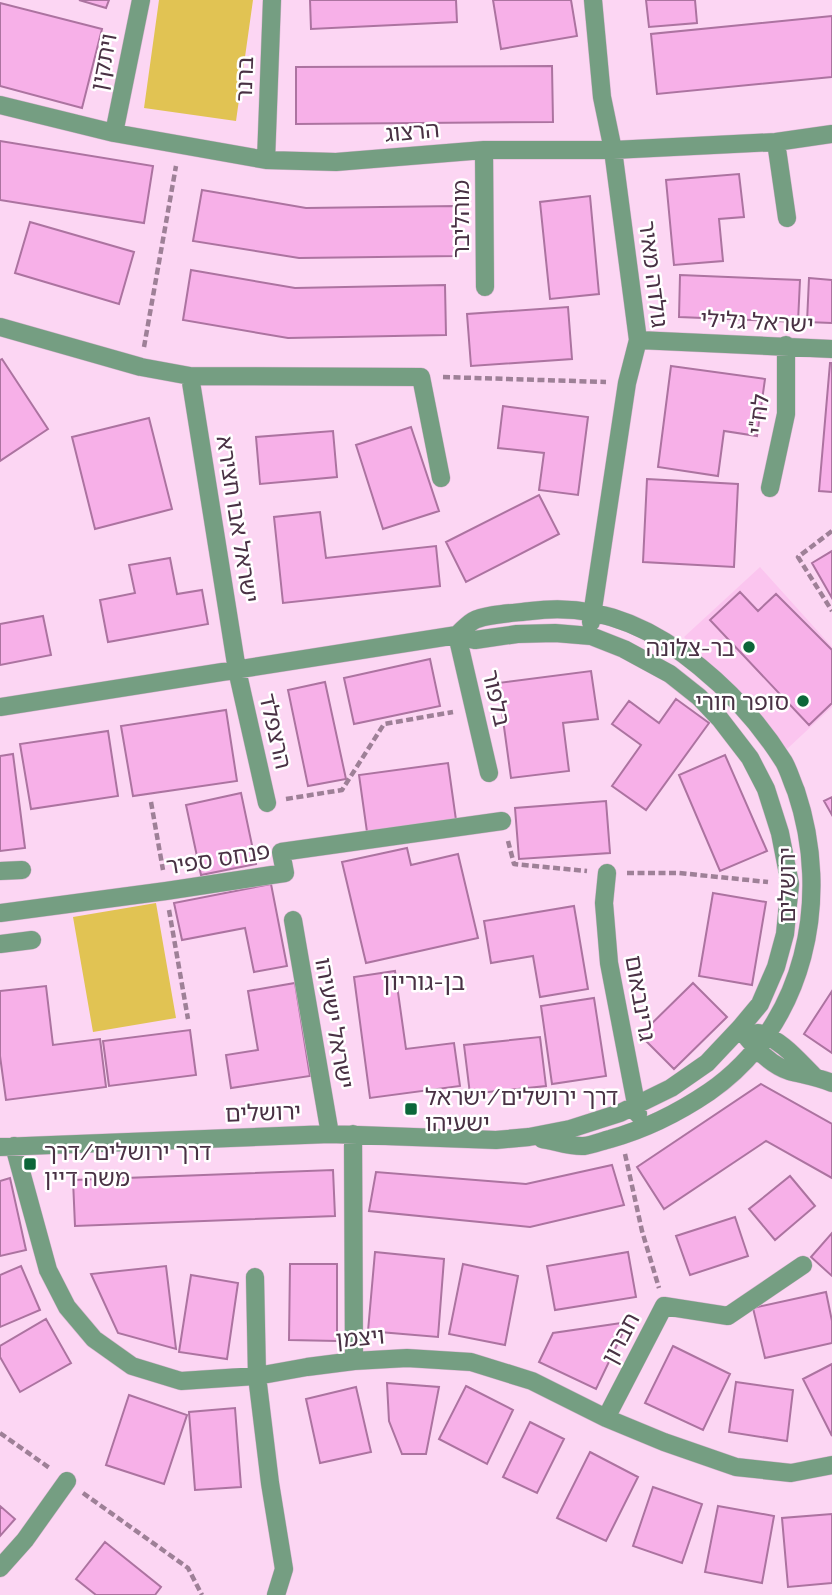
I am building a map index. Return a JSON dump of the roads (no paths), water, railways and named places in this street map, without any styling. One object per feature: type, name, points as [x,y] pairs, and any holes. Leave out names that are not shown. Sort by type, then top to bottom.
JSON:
[{"type":"street","name":"ויתקין","points":[[114,133],[141,0]]},
{"type":"street","name":"ברנר","points":[[266,160],[272,0]]},
{"type":"street","name":"גולדה מאיר","points":[[591,636],[591,613],[627,383],[638,340],[614,150],[603,97],[593,0]]},
{"type":"street","name":"הרצוג","points":[[0,105],[114,133],[266,160],[336,162],[484,150],[614,150],[776,142],[832,134]]},
{"type":"street","points":[[776,142],[787,218]]},
{"type":"street","name":"מוהליבר","points":[[484,150],[485,287]]},
{"type":"street","points":[[0,327],[141,368],[190,376],[421,377],[441,478]]},
{"type":"street","name":"ישראל גלילי","points":[[638,340],[832,349]]},
{"type":"street","name":"לח\"י","points":[[770,488],[786,414],[786,345]]},
{"type":"street","name":"ישראל אבו חצירא","points":[[190,376],[237,670]]},
{"type":"street","name":"ירושלים","points":[[457,635],[475,620],[566,608],[613,615],[681,651],[713,677],[739,704],[785,764],[804,811],[815,856],[815,898],[805,959],[786,1008],[737,1069],[719,1085],[671,1116],[642,1130],[584,1146],[528,1137]]},
{"type":"street","name":"ירושלים","points":[[0,707],[457,635],[475,640],[517,634],[591,636],[624,649],[670,674],[720,719],[750,758],[766,789],[780,833],[790,884],[785,934],[776,968],[760,1004],[707,1063],[692,1075],[620,1113],[570,1129],[496,1140],[353,1133],[7,1147]]},
{"type":"street","name":"בלפור","points":[[457,635],[489,773]]},
{"type":"street","name":"הרצפלד","points":[[237,670],[267,803]]},
{"type":"street","name":"פנחס ספיר","points":[[0,912],[285,873],[281,852],[502,821]]},
{"type":"street","points":[[0,871],[22,870]]},
{"type":"street","name":"גרינבאום","points":[[607,873],[604,903],[609,963],[642,1130]]},
{"type":"street","name":"ישראל ישעיהו","points":[[293,920],[330,1134]]},
{"type":"street","points":[[0,944],[32,940]]},
{"type":"street","points":[[740,1028],[761,1042],[787,1070],[813,1075],[832,1083]]},
{"type":"street","points":[[353,1133],[354,1361]]},
{"type":"street","name":"ויצמן","points":[[7,1147],[48,1270],[67,1307],[94,1339],[132,1366],[181,1381],[257,1376],[354,1361],[407,1358],[471,1362],[532,1381],[606,1418],[664,1442],[736,1466],[791,1473],[832,1465]]},
{"type":"street","name":"חברון","points":[[606,1418],[664,1306],[728,1315],[803,1265]]},
{"type":"street","points":[[255,1277],[257,1376],[284,1569],[276,1595]]},
{"type":"street","points":[[0,1568],[25,1540],[67,1481]]},
{"type":"place","name":"בר-צלונה","points":[[749,647]]},
{"type":"place","name":"סופר חורי","points":[[803,701]]},
{"type":"place","name":"דרך ירושלים/ישראל ישעיהו","points":[[411,1109]]},
{"type":"place","name":"דרך ירושלים/דרך משה דיין","points":[[30,1164]]},
{"type":"district","name":"בן-גוריון","points":[[424,981]]}]
